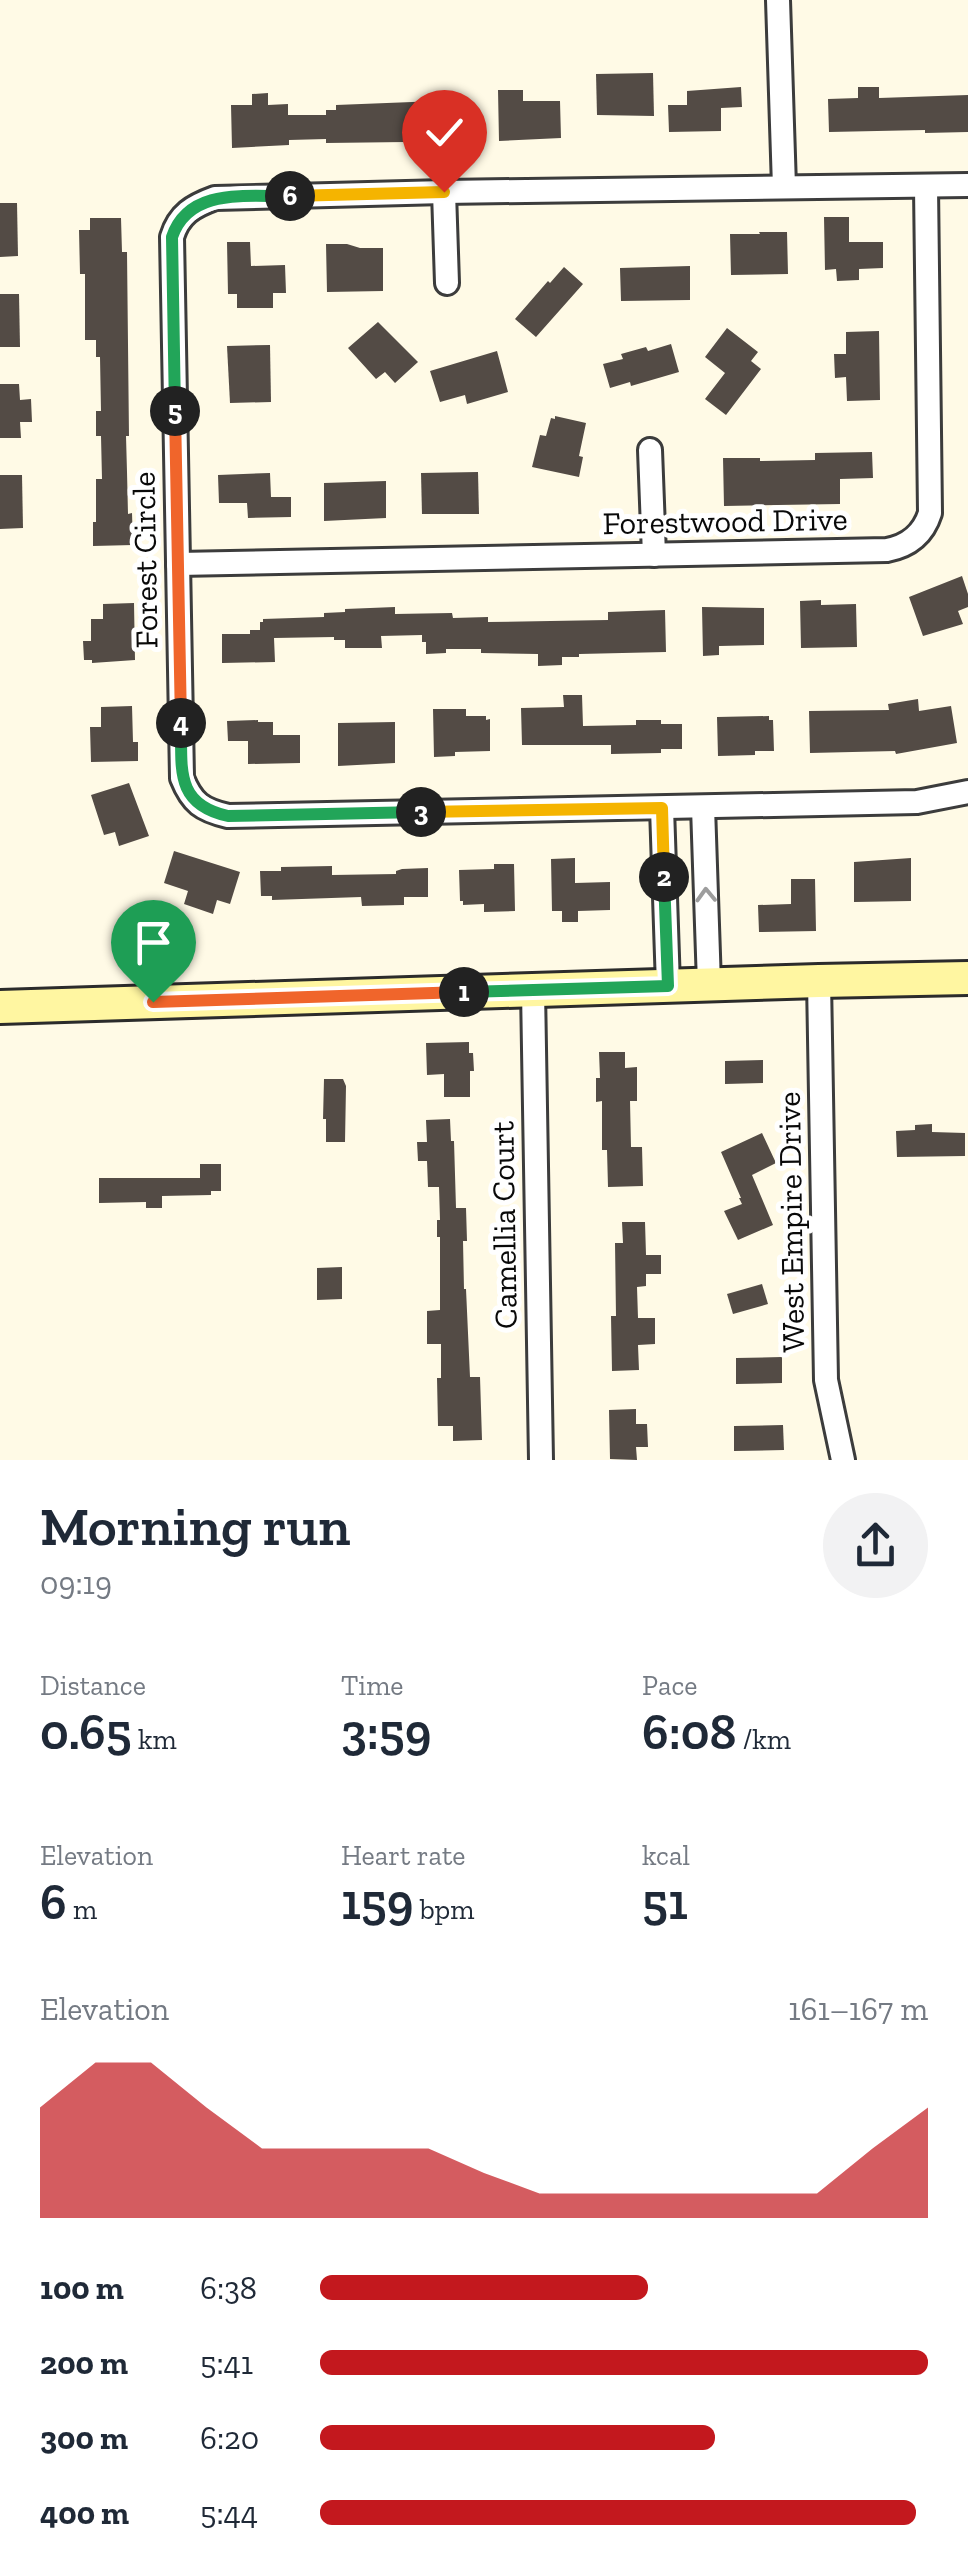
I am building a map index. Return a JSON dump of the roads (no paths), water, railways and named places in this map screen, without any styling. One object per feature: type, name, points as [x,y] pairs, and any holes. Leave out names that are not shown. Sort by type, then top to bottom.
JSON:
[{"type":"main road","points":[[0,1007],[968,978]]},
{"type":"street","points":[[778,0],[784,187]]},
{"type":"street","name":"Forest Circle","points":[[968,186],[216,198],[186,212],[172,237],[182,778],[188,795],[199,806],[228,816],[917,802],[968,792]]},
{"type":"street","name":"Forestwood Drive","points":[[178,564],[902,547],[925,527],[930,513],[926,188]]},
{"type":"street","points":[[444,192],[448,284]]},
{"type":"street","points":[[650,450],[654,555]]},
{"type":"street","points":[[703,806],[709,984]]},
{"type":"street","points":[[662,808],[668,986]]},
{"type":"street","name":"West Empire Drive","points":[[819,981],[826,1380],[843,1460]]},
{"type":"street","name":"Camellia Court","points":[[533,990],[540,1460]]}]
